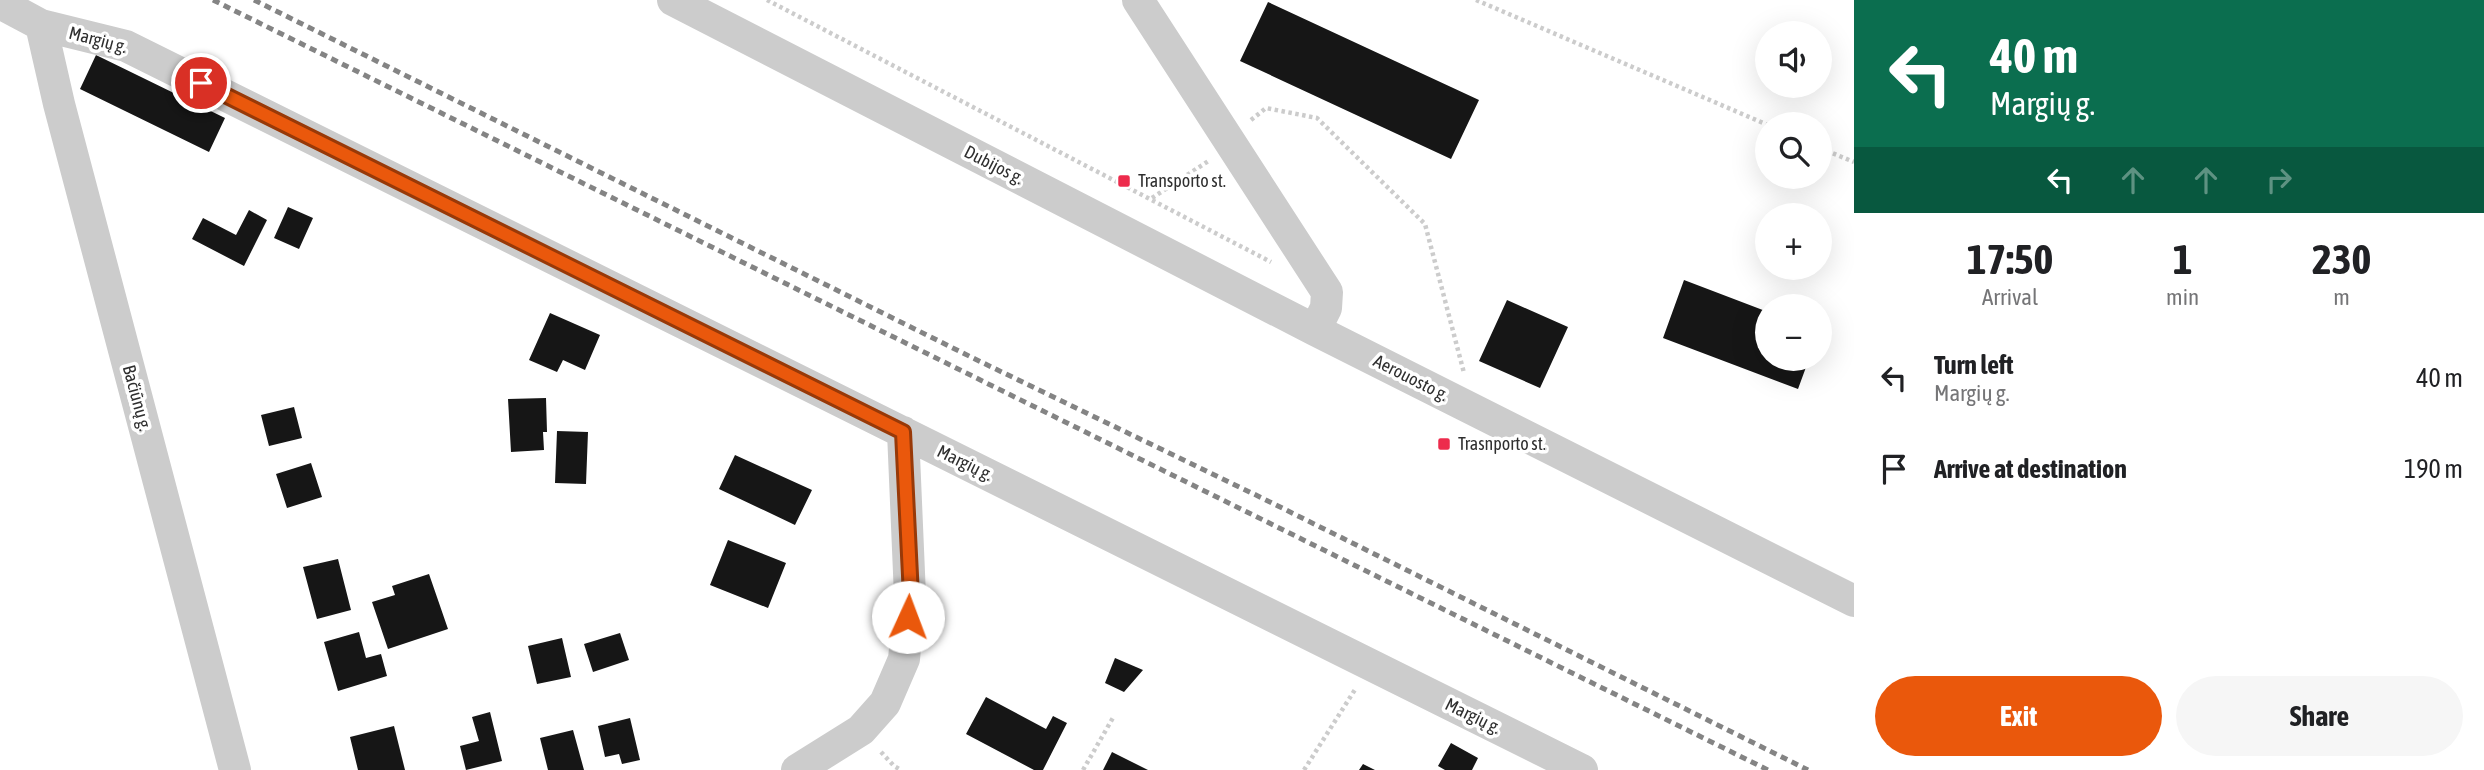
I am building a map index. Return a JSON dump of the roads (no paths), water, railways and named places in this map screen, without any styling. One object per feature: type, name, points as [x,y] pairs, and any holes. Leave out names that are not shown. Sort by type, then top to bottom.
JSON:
[{"type":"street","name":"Dubijos g.","points":[[673,0],[1315,330]]},
{"type":"street","points":[[1138,0],[1327,292],[1325,308],[1315,330]]},
{"type":"street","name":"Margių g.","points":[[0,3],[41,25],[126,46],[1371,665],[1530,759],[1582,770]]},
{"type":"street","name":"Bačiūnų g.","points":[[41,25],[235,770]]},
{"type":"street","name":"Aerouosto g.","points":[[1315,330],[1854,601]]},
{"type":"street","points":[[797,770],[861,730],[885,703],[904,659],[911,596],[903,432]]},
{"type":"railway","points":[[213,0],[1768,770]]},
{"type":"railway","points":[[254,0],[1808,770]]},
{"type":"place","name":"Transporto st.","points":[[1124,181]]},
{"type":"place","name":"Trasnporto st.","points":[[1444,444]]}]
